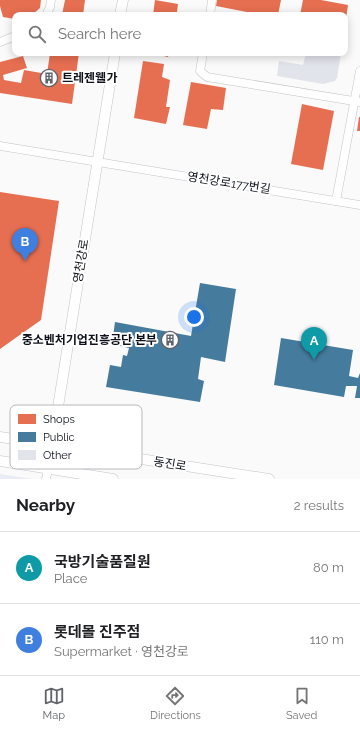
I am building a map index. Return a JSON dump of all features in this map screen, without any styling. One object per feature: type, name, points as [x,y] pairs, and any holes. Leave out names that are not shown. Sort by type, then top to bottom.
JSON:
[{"type":"street","points":[[48,12],[51,0]]},
{"type":"street","points":[[121,12],[123,0]]},
{"type":"street","points":[[210,12],[212,0]]},
{"type":"street","points":[[0,42],[12,37]]},
{"type":"street","name":"영천강로","points":[[59,405],[114,56]]},
{"type":"street","points":[[202,56],[200,71],[207,77],[357,102]]},
{"type":"street","points":[[336,201],[357,102],[360,71]]},
{"type":"street","name":"영천강로177번길","points":[[0,146],[360,205]]},
{"type":"street","name":"동진로","points":[[0,437],[10,439]]},
{"type":"street","name":"동진로","points":[[142,459],[269,479]]},
{"type":"street","points":[[0,461],[10,464]]},
{"type":"street","points":[[29,469],[47,474],[113,479]]},
{"type":"shaded area","points":[[0,474],[33,479],[0,479]]},
{"type":"building: Shops","points":[[0,0],[41,0],[40,8],[35,12],[12,12],[12,18],[3,17]]},
{"type":"building: Shops","points":[[65,0],[85,0],[83,12],[63,12]]},
{"type":"building: Shops","points":[[155,0],[178,4],[177,12],[153,12]]},
{"type":"building: Shops","points":[[217,0],[281,0],[279,12],[247,12],[216,6]]},
{"type":"building: Shops","points":[[303,0],[321,0],[348,5],[347,12],[301,12]]},
{"type":"building: Shops","name":"트레젠웰가","points":[[23,56],[27,68],[3,75],[4,80],[21,83],[24,70],[47,74],[50,56],[79,56],[72,104],[0,93],[0,62]]},
{"type":"building: Shops","points":[[143,61],[164,64],[162,77],[170,80],[166,107],[170,107],[166,124],[134,118]]},
{"type":"building: Shops","points":[[191,82],[226,88],[223,110],[211,109],[207,129],[183,125]]},
{"type":"building: Shops","points":[[302,104],[334,111],[323,170],[291,164]]},
{"type":"building: Shops","points":[[359,117],[360,131],[357,131]]},
{"type":"building: Shops","points":[[0,192],[59,201],[41,320],[0,349]]},
{"type":"building: Public","name":"중소벤처기업진흥공단 본부","points":[[200,283],[236,289],[225,362],[201,357],[198,379],[204,381],[200,402],[106,387],[110,365],[121,367],[123,355],[127,356],[129,348],[112,344],[115,322],[191,336]]},
{"type":"building: Public","points":[[281,338],[353,350],[349,376],[358,378],[360,373],[360,398],[355,398],[357,386],[346,386],[344,397],[274,385]]},
{"type":"building: Other","points":[[305,56],[341,56],[337,78],[335,81],[323,84],[277,76],[279,61],[303,65]]},
{"type":"place","name":"트레젠웰가","points":[[49,78]]},
{"type":"place","name":"롯데몰 진주점","points":[[25,261]]},
{"type":"place","name":"중소벤처기업진흥공단 본부","points":[[170,340]]},
{"type":"place","name":"국방기술품질원","points":[[314,360]]}]
